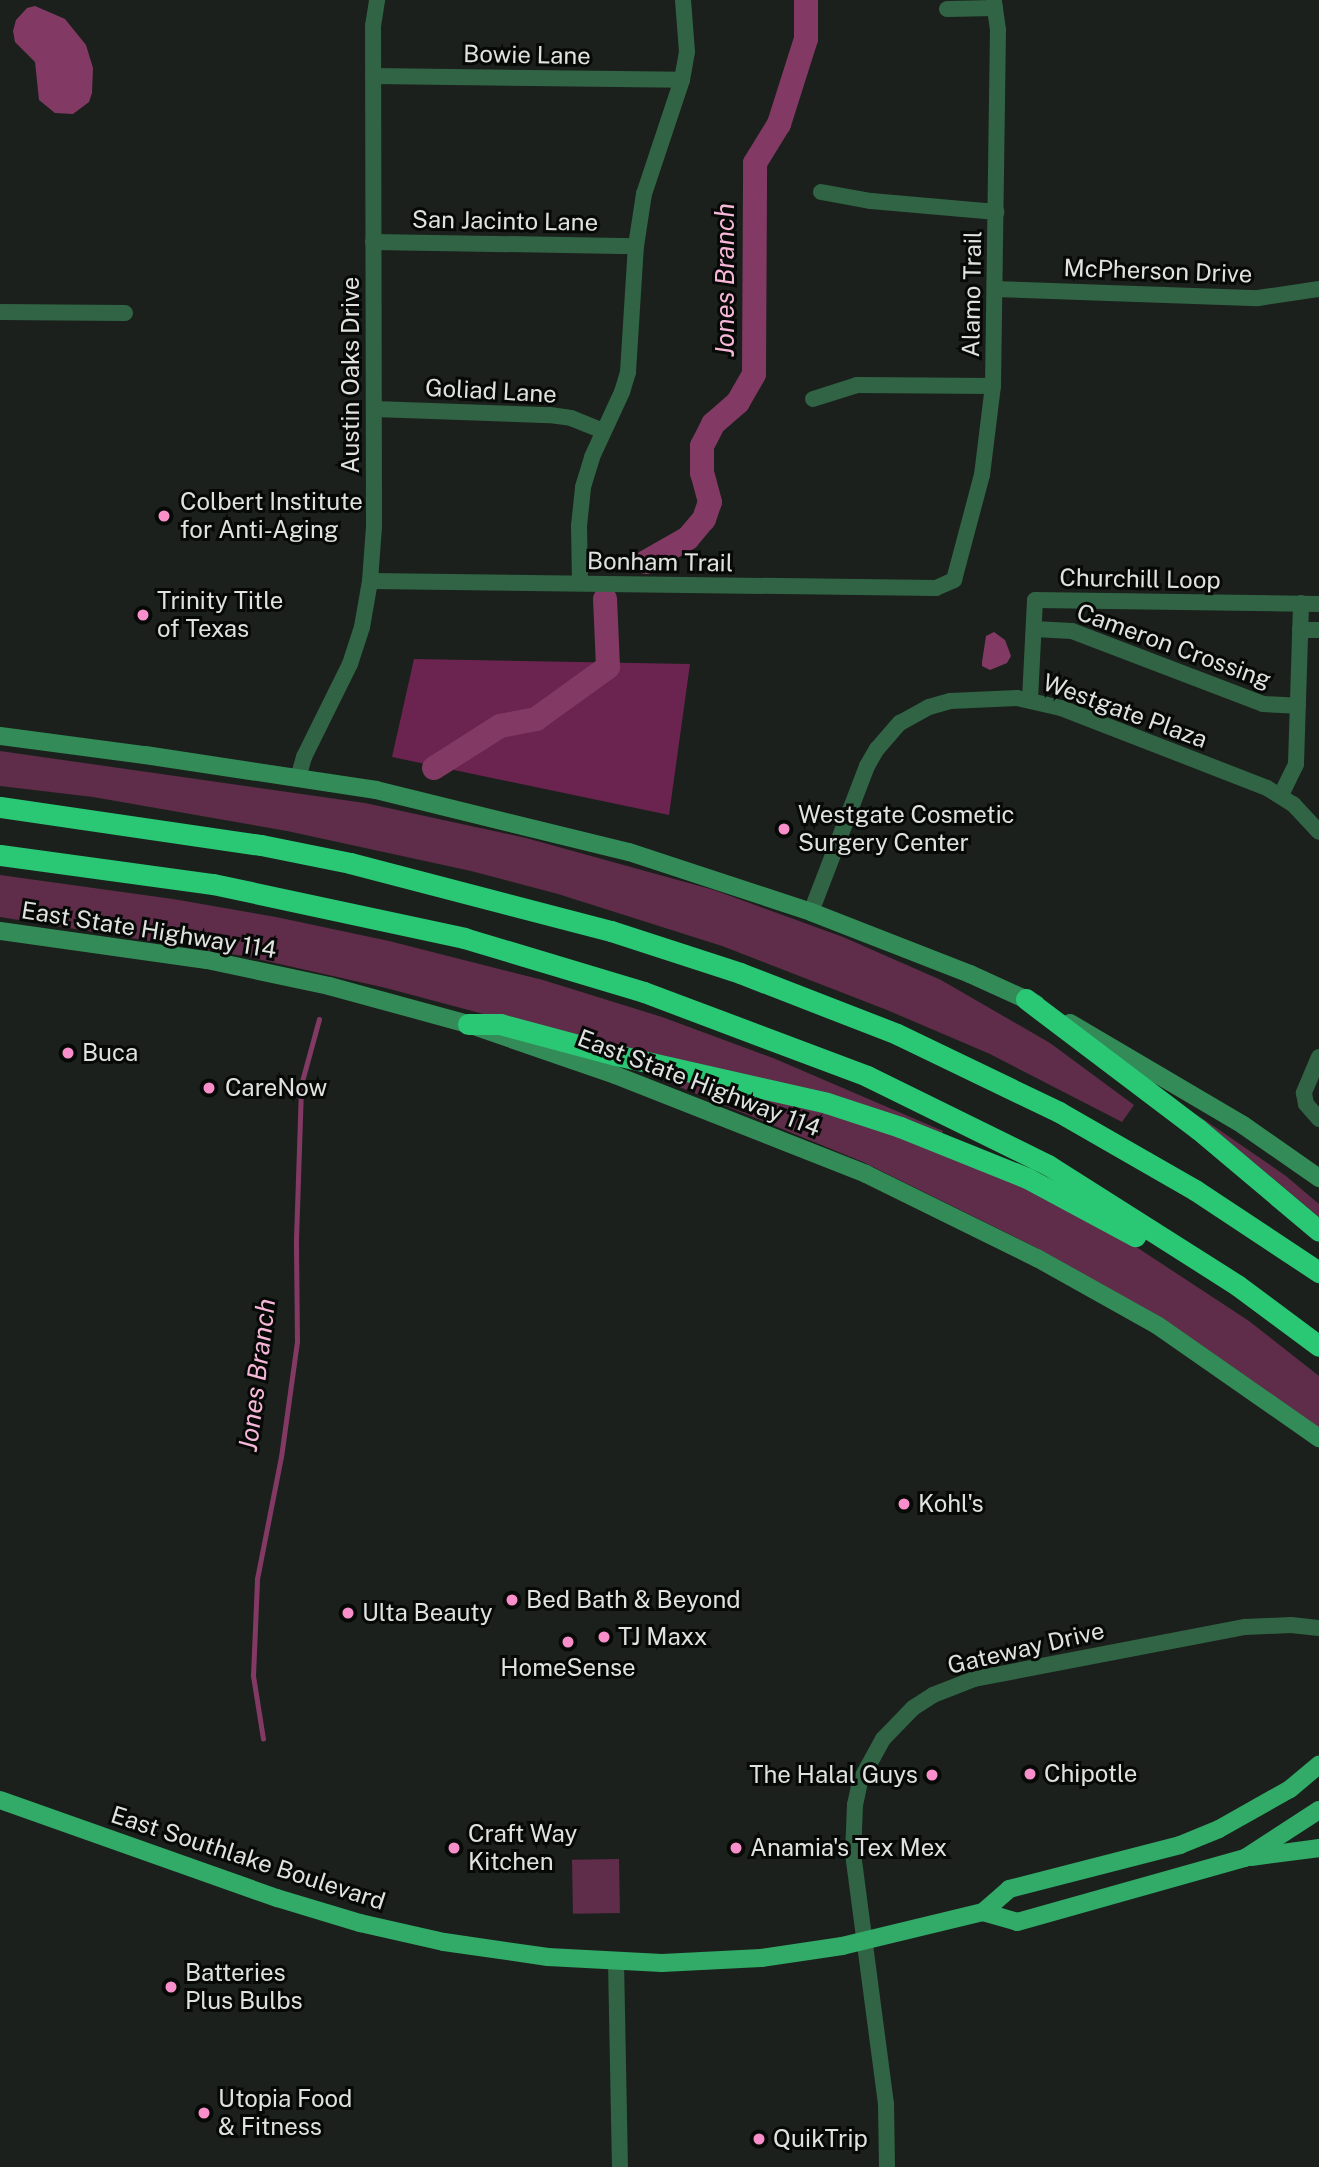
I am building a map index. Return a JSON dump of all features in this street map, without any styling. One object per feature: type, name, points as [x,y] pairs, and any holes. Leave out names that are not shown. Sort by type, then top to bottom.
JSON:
[{"type":"highway","points":[[0,807],[261,845],[350,863],[611,931],[692,956],[842,1012],[965,1065],[1135,1153],[1257,1229],[1319,1272]]},
{"type":"highway","points":[[0,855],[226,887],[464,938],[644,992],[867,1076],[1048,1165],[1237,1285],[1316,1344]]},
{"type":"highway","points":[[1026,999],[1198,1129],[1319,1231]]},
{"type":"highway","points":[[468,1024],[500,1024],[616,1055],[761,1086],[827,1103],[900,1127],[1027,1178],[1123,1229],[1209,1282],[1283,1333],[1316,1344]]},
{"type":"main road","points":[[0,736],[376,790],[629,852],[811,912],[1026,999],[1174,1082],[1243,1125],[1319,1178]]},
{"type":"main road","name":"East State Highway 114","points":[[0,931],[207,960],[329,986],[468,1024],[615,1075],[877,1179],[1037,1258],[1157,1325],[1319,1438]]},
{"type":"main road","name":"East Southlake Boulevard","points":[[0,1800],[277,1898],[360,1923],[444,1942],[548,1957],[662,1963],[761,1958],[865,1940],[983,1912],[1009,1889],[1180,1845],[1219,1829],[1290,1789],[1319,1765]]},
{"type":"main road","name":"East Southlake Boulevard","points":[[983,1912],[1017,1922],[1245,1858],[1319,1810]]},
{"type":"main road","points":[[1245,1858],[1319,1849]]},
{"type":"street","name":"Austin Oaks Drive","points":[[298,778],[304,757],[350,664],[362,627],[370,581],[374,526],[373,26],[377,0]]},
{"type":"street","points":[[580,583],[579,535],[583,488],[628,372],[636,246],[644,194],[682,80],[687,52],[683,0]]},
{"type":"street","points":[[947,9],[994,4]]},
{"type":"street","name":"Alamo Trail","points":[[949,583],[954,580],[962,557],[982,475],[993,386],[998,30],[994,4]]},
{"type":"street","name":"Bowie Lane","points":[[373,76],[682,80]]},
{"type":"street","points":[[821,192],[871,201],[997,212]]},
{"type":"street","name":"San Jacinto Lane","points":[[373,242],[636,246]]},
{"type":"street","name":"McPherson Drive","points":[[995,289],[1258,298],[1319,289]]},
{"type":"street","points":[[0,312],[125,313]]},
{"type":"street","points":[[813,399],[857,385],[993,386]]},
{"type":"street","name":"Goliad Lane","points":[[374,409],[550,415],[571,418],[603,431]]},
{"type":"street","name":"Bonham Trail","points":[[370,581],[936,588],[949,583]]},
{"type":"street","name":"Churchill Loop","points":[[1030,699],[1035,600],[1319,604]]},
{"type":"street","points":[[1281,795],[1296,764],[1301,603]]},
{"type":"street","name":"Cameron Crossing","points":[[1034,629],[1072,631],[1263,704],[1298,706]]},
{"type":"street","points":[[1300,630],[1319,630]]},
{"type":"street","name":"Westgate Plaza","points":[[811,912],[867,766],[877,749],[900,723],[929,707],[950,701],[1030,699],[1281,795],[1304,813],[1319,832]]},
{"type":"street","points":[[1319,1058],[1304,1093],[1306,1104],[1319,1119]]},
{"type":"street","name":"Gateway Drive","points":[[887,2167],[886,2104],[853,1856],[855,1805],[869,1761],[883,1739],[913,1708],[956,1685],[1005,1671],[1245,1627],[1291,1625],[1319,1628]]},
{"type":"street","points":[[616,1961],[620,2167]]},
{"type":"shaded area","points":[[35,6],[65,19],[86,45],[93,68],[92,93],[89,102],[73,114],[55,113],[39,100],[35,62],[15,42],[13,31],[16,20],[27,8]]},
{"type":"shaded area","points":[[994,632],[1005,640],[1011,656],[1007,663],[990,670],[982,666],[982,662],[986,636]]},
{"type":"shaded area","points":[[414,659],[690,664],[669,815],[392,757]]},
{"type":"shaded area","points":[[0,751],[365,803],[526,838],[714,890],[843,937],[941,980],[1050,1043],[1134,1105],[1122,1122],[990,1054],[887,1010],[722,946],[558,894],[471,871],[287,831],[93,797],[0,786]]},
{"type":"shaded area","points":[[0,875],[173,899],[276,917],[389,941],[543,980],[662,1017],[773,1058],[943,1131],[941,1136],[386,988],[244,956],[0,917]]},
{"type":"shaded area","points":[[651,1070],[852,1119],[980,1166],[1112,1231],[1249,1321],[1319,1376],[1319,1428],[1182,1332],[1037,1248],[863,1162],[650,1075]]},
{"type":"shaded area","points":[[1196,1114],[1286,1176],[1319,1204],[1319,1217]]},
{"type":"shaded area","points":[[619,1859],[620,1913],[573,1914],[572,1860]]},
{"type":"waterway","name":"Jones Branch","points":[[646,562],[688,538],[704,519],[710,502],[702,473],[702,446],[713,424],[738,402],[754,374],[755,163],[779,124],[806,39],[806,0]]},
{"type":"waterway","name":"Jones Branch","points":[[434,768],[500,726],[536,719],[608,667],[605,599]]},
{"type":"waterway","name":"Jones Branch","points":[[263,1739],[253,1676],[257,1579],[281,1457],[297,1342],[296,1239],[301,1085],[319,1019]]},
{"type":"place","name":"Colbert Institute for Anti-Aging","points":[[164,516]]},
{"type":"place","name":"Trinity Title of Texas","points":[[143,615]]},
{"type":"place","name":"Westgate Cosmetic Surgery Center","points":[[784,829]]},
{"type":"place","name":"Buca","points":[[68,1053]]},
{"type":"place","name":"CareNow","points":[[209,1088]]},
{"type":"place","name":"Kohl's","points":[[904,1504]]},
{"type":"place","name":"Bed Bath & Beyond","points":[[512,1600]]},
{"type":"place","name":"Ulta Beauty","points":[[348,1613]]},
{"type":"place","name":"TJ Maxx","points":[[604,1637]]},
{"type":"place","name":"HomeSense","points":[[568,1642]]},
{"type":"place","name":"Chipotle","points":[[1030,1774]]},
{"type":"place","name":"The Halal Guys","points":[[932,1775]]},
{"type":"place","name":"Craft Way Kitchen","points":[[454,1848]]},
{"type":"place","name":"Anamia's Tex Mex","points":[[736,1848]]},
{"type":"place","name":"Batteries Plus Bulbs","points":[[171,1987]]},
{"type":"place","name":"Utopia Food & Fitness","points":[[204,2113]]},
{"type":"place","name":"QuikTrip","points":[[759,2139]]}]
